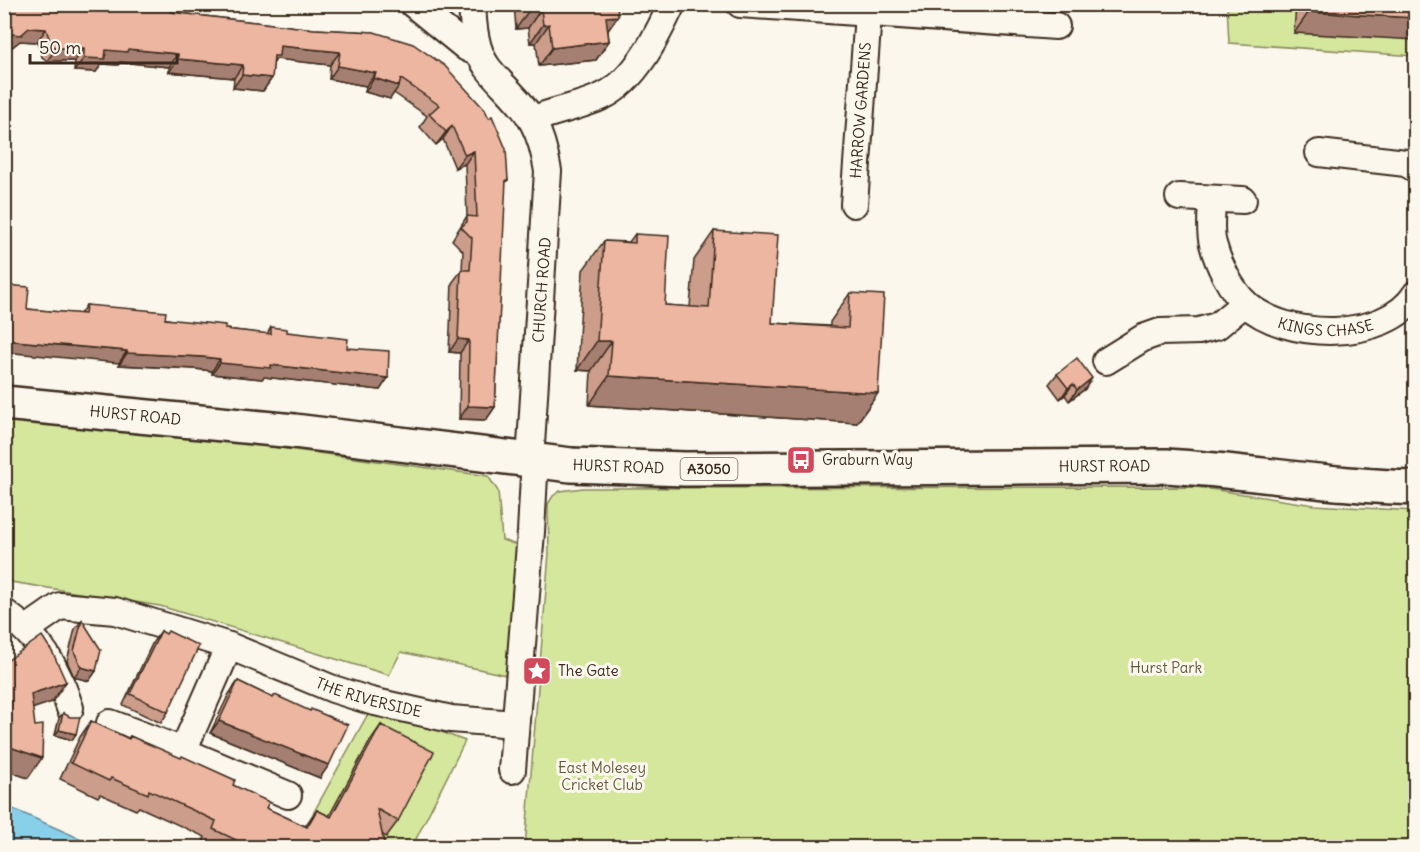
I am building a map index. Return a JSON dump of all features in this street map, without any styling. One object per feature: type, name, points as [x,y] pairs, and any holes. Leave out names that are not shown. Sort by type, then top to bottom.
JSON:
[{"type":"main road","name":"HURST ROAD","points":[[4,403],[294,431],[532,462],[685,469],[1167,466],[1214,469],[1339,484],[1416,488]]},
{"type":"street","points":[[413,4],[441,24],[467,48],[480,54]]},
{"type":"street","name":"CHURCH ROAD","points":[[472,4],[480,54],[486,66],[507,87],[532,120],[543,146],[548,171],[531,445],[532,462]]},
{"type":"street","points":[[532,120],[554,111],[594,100],[613,90],[651,46],[672,4]]},
{"type":"street","points":[[740,4],[868,14],[1003,13],[1056,26]]},
{"type":"street","name":"HARROW GARDENS","points":[[854,204],[868,14]]},
{"type":"street","points":[[1319,153],[1406,163],[1416,169]]},
{"type":"street","points":[[1179,197],[1243,200]]},
{"type":"street","name":"KINGS CHASE","points":[[1212,199],[1212,243],[1227,278],[1245,303],[1263,315],[1290,327],[1321,332],[1354,329],[1386,318],[1412,304]]},
{"type":"street","points":[[1106,361],[1143,338],[1160,332],[1199,331],[1217,326],[1245,303]]},
{"type":"street","points":[[512,770],[527,582],[533,488],[532,462]]},
{"type":"street","name":"THE RIVERSIDE","points":[[27,629],[60,606],[115,611],[229,646],[333,689],[371,701],[451,719],[515,724]]},
{"type":"street","points":[[4,612],[27,629],[52,663],[70,708]]},
{"type":"street","points":[[183,751],[229,646]]},
{"type":"street","points":[[110,723],[288,795]]},
{"type":"green space","points":[[1227,5],[1415,5],[1415,56],[1229,43]]},
{"type":"green space","points":[[4,421],[177,434],[488,476],[498,491],[502,540],[517,545],[506,675],[401,652],[389,675],[160,606],[5,581]]},
{"type":"green space","name":"Hurst Park","points":[[1197,487],[1314,505],[1415,511],[1415,847],[525,847],[549,553],[548,504],[560,491],[583,488]]},
{"type":"green space","points":[[369,712],[431,728],[465,741],[412,847],[294,848]]},
{"type":"water","points":[[4,805],[99,847],[5,847]]},
{"type":"building","points":[[4,4],[96,4],[119,8],[172,9],[171,12],[314,29],[374,32],[413,44],[445,66],[485,110],[489,118],[492,116],[506,149],[508,180],[506,180],[495,407],[468,406],[469,340],[458,339],[461,270],[470,270],[472,238],[461,227],[467,222],[467,216],[477,217],[474,151],[465,155],[452,126],[446,132],[429,114],[439,105],[401,79],[399,86],[374,78],[376,73],[338,66],[340,52],[280,46],[279,56],[274,56],[272,78],[242,75],[243,65],[178,59],[178,54],[128,49],[127,52],[106,50],[105,59],[84,58],[84,48],[56,48],[51,44],[46,29],[29,28],[21,35],[4,36]]},
{"type":"building","points":[[529,4],[617,4],[618,16],[606,17],[609,41],[552,48],[549,24],[543,25],[541,9],[529,10]]},
{"type":"building","points":[[1309,4],[1416,4],[1416,18],[1309,12]]},
{"type":"building","points":[[714,231],[778,235],[772,323],[848,328],[850,293],[884,295],[878,393],[609,376],[612,341],[597,341],[604,241],[635,243],[635,234],[669,236],[665,305],[709,308]]},
{"type":"building","points":[[4,285],[29,287],[27,309],[85,314],[86,305],[134,309],[166,312],[165,319],[225,325],[225,329],[271,334],[271,327],[287,329],[287,332],[348,339],[347,348],[389,351],[388,378],[271,365],[271,368],[220,363],[220,359],[203,357],[127,353],[127,351],[4,340]]},
{"type":"building","points":[[1077,358],[1092,378],[1077,390],[1073,384],[1068,388],[1057,374]]},
{"type":"building","points":[[82,620],[101,650],[96,671],[81,667],[74,651]]},
{"type":"building","points":[[161,631],[166,634],[168,631],[199,646],[168,712],[130,694]]},
{"type":"building","points":[[42,636],[53,653],[66,682],[31,694],[35,726],[43,725],[42,758],[4,745],[4,663]]},
{"type":"building","points":[[238,681],[273,698],[275,695],[348,725],[329,765],[219,721]]},
{"type":"building","points":[[63,713],[70,717],[80,717],[76,734],[59,730]]},
{"type":"building","points":[[91,721],[129,739],[130,736],[181,758],[182,756],[235,780],[233,785],[269,802],[266,808],[307,827],[317,810],[331,817],[381,725],[434,752],[398,821],[377,809],[385,848],[248,848],[249,846],[213,829],[216,821],[149,790],[148,794],[111,778],[109,781],[71,763]]},
{"type":"place","name":"Graburn Way","points":[[801,460]]},
{"type":"place","name":"The Gate","points":[[537,671]]},
{"type":"park label","name":"East Molesey Cricket Club","points":[[602,776]]}]
